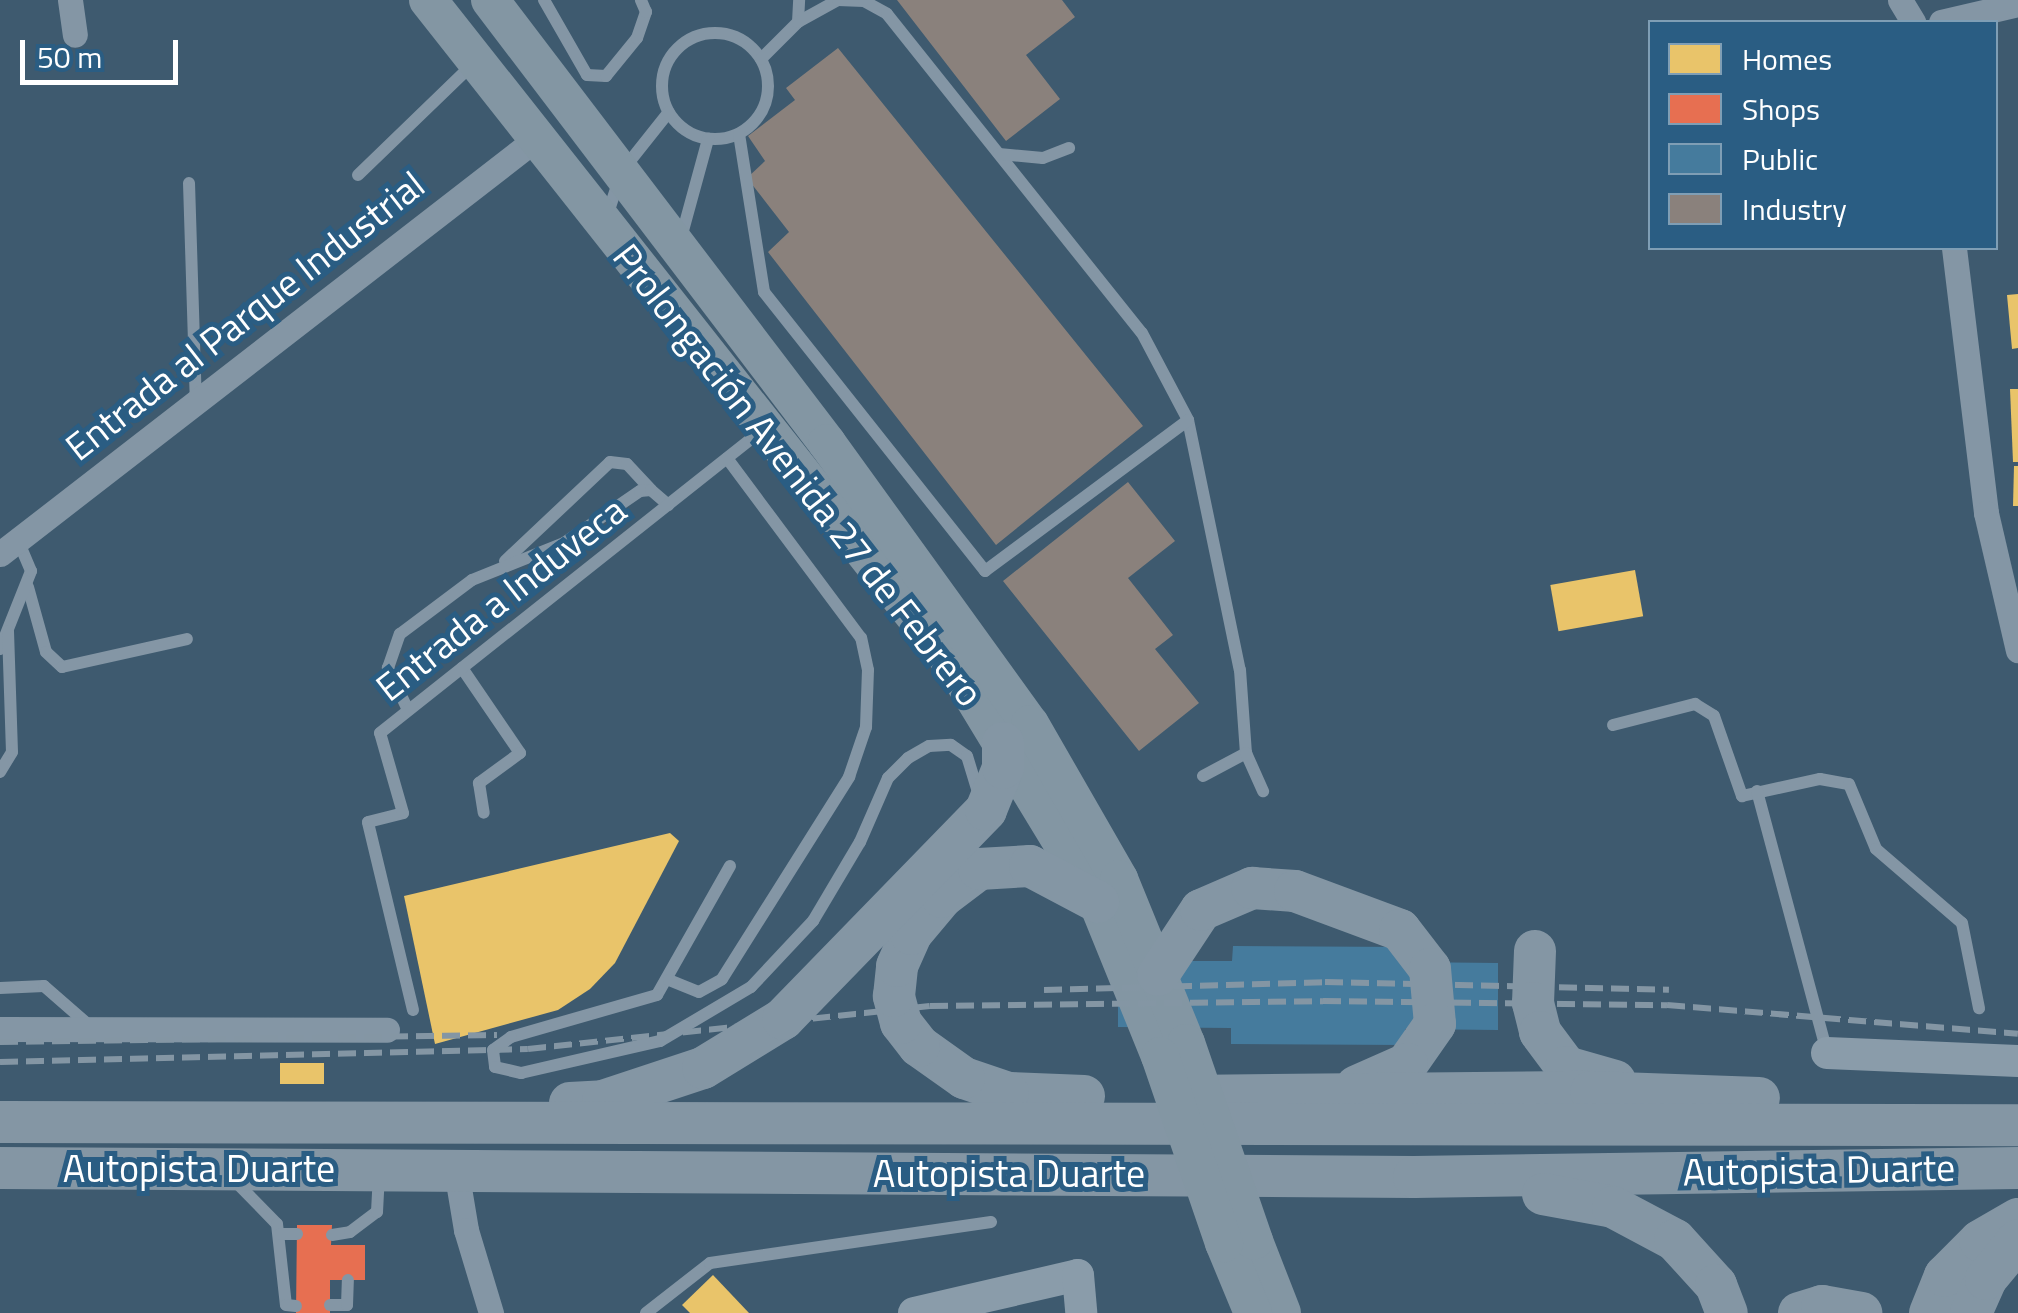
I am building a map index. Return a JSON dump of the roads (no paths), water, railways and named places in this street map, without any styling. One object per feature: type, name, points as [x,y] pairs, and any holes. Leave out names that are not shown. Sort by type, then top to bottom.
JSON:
[{"type":"highway","points":[[603,1101],[702,1068],[783,1018],[973,824],[997,790],[1003,742]]},
{"type":"highway","points":[[1008,1093],[938,1063],[901,1023],[897,966],[911,934],[952,888],[994,864],[1030,866],[1098,902]]},
{"type":"highway","points":[[1165,1022],[1201,910],[1252,888],[1295,891],[1400,930],[1430,969],[1435,1024],[1408,1064],[1340,1092]]},
{"type":"highway","points":[[1535,952],[1533,1003],[1555,1053],[1566,1067],[1654,1092]]},
{"type":"highway","points":[[442,1123],[532,1104],[603,1101],[1008,1093],[1654,1092],[1911,1108],[2018,1125]]},
{"type":"highway","name":"Autopista Duarte","points":[[0,1122],[2018,1125]]},
{"type":"highway","name":"Autopista Duarte","points":[[0,1168],[1414,1176],[2018,1168]]},
{"type":"highway","points":[[1414,1176],[1613,1207],[1686,1250],[1716,1285],[1727,1313]]},
{"type":"highway","points":[[1930,1313],[1946,1276],[1980,1240],[2018,1218]]},
{"type":"highway","points":[[1971,1313],[1986,1279],[2018,1240]]},
{"type":"highway","points":[[1799,1313],[1822,1306],[1861,1313]]},
{"type":"main road","name":"Prolongación Avenida 27 de Febrero","points":[[428,0],[762,430],[956,668],[1098,902],[1165,1022]]},
{"type":"main road","name":"Prolongación Avenida 27 de Febrero","points":[[490,0],[827,442],[1030,724],[1119,879],[1165,1022],[1245,1243],[1282,1313]]},
{"type":"main road","points":[[796,469],[827,442]]},
{"type":"main road","points":[[1828,1053],[2018,1061]]},
{"type":"main road","name":"Prolongación Avenida 27 de Febrero","points":[[1245,1243],[1253,1313]]},
{"type":"main road","points":[[914,1313],[1078,1275],[1081,1313]]},
{"type":"street","points":[[70,0],[76,36]]},
{"type":"street","points":[[1950,20],[2018,4]]},
{"type":"street","name":"Entrada al Parque Industrial","points":[[6,540],[196,400],[537,138]]},
{"type":"street","points":[[1954,250],[1986,513],[2018,650]]},
{"type":"street","points":[[0,1029],[387,1030]]},
{"type":"street","points":[[456,1170],[466,1230],[492,1313]]},
{"type":"lane","points":[[544,0],[587,75],[606,76],[637,38],[646,12],[641,0]]},
{"type":"lane","points":[[798,22],[799,0]]},
{"type":"lane","points":[[761,59],[798,22],[838,0],[864,1],[887,14],[1142,333],[1188,420],[1240,670],[1246,753],[1263,792]]},
{"type":"lane","points":[[732,35],[761,59],[768,76],[763,110],[738,134],[708,139],[685,130],[668,112],[662,83],[666,64],[694,38],[732,35]]},
{"type":"lane","points":[[358,175],[476,62]]},
{"type":"lane","points":[[605,228],[622,171],[668,112]]},
{"type":"lane","points":[[738,134],[764,292],[985,572],[1188,420]]},
{"type":"lane","points":[[680,246],[708,139]]},
{"type":"lane","points":[[999,154],[1043,158],[1068,148]]},
{"type":"lane","points":[[189,183],[196,400]]},
{"type":"lane","name":"Entrada a Induveca","points":[[413,1010],[368,822],[403,813],[380,733],[762,430]]},
{"type":"lane","points":[[669,980],[699,992],[722,980],[849,778],[866,727],[868,670],[861,638],[728,458]]},
{"type":"lane","points":[[408,710],[388,668],[400,634],[503,563],[610,462],[627,464],[668,505]]},
{"type":"lane","points":[[503,563],[564,542],[640,491],[651,490]]},
{"type":"lane","points":[[6,540],[29,556],[28,587],[46,652],[62,666],[187,640]]},
{"type":"lane","points":[[0,649],[28,587]]},
{"type":"lane","points":[[0,772],[12,752],[8,631]]},
{"type":"lane","points":[[462,668],[520,753],[478,784],[484,812]]},
{"type":"lane","points":[[1613,725],[1705,706],[1740,795],[1820,779],[1849,784],[1882,856],[1962,924],[1979,1008]]},
{"type":"lane","points":[[730,866],[669,980],[638,1004],[498,1044],[492,1062],[505,1073],[521,1073],[660,1041],[752,987],[814,920],[860,842],[888,778],[928,746],[951,746],[967,756],[978,775],[973,824]]},
{"type":"lane","points":[[1203,776],[1246,753]]},
{"type":"lane","points":[[1758,791],[1828,1053]]},
{"type":"lane","points":[[0,988],[44,986],[91,1027]]},
{"type":"lane","points":[[223,1169],[280,1234],[286,1305],[296,1306]]},
{"type":"lane","points":[[332,1235],[350,1238],[377,1212],[378,1169]]},
{"type":"lane","points":[[646,1313],[710,1264],[991,1222]]},
{"type":"lane","points":[[280,1234],[297,1234]]},
{"type":"lane","points":[[330,1306],[347,1305],[348,1280]]},
{"type":"railway","points":[[1044,990],[1325,982],[1669,990]]},
{"type":"railway","points":[[0,1062],[528,1049],[930,1006],[1323,1001],[1667,1005],[2018,1034]]},
{"type":"railway","points":[[0,1042],[497,1035]]}]
